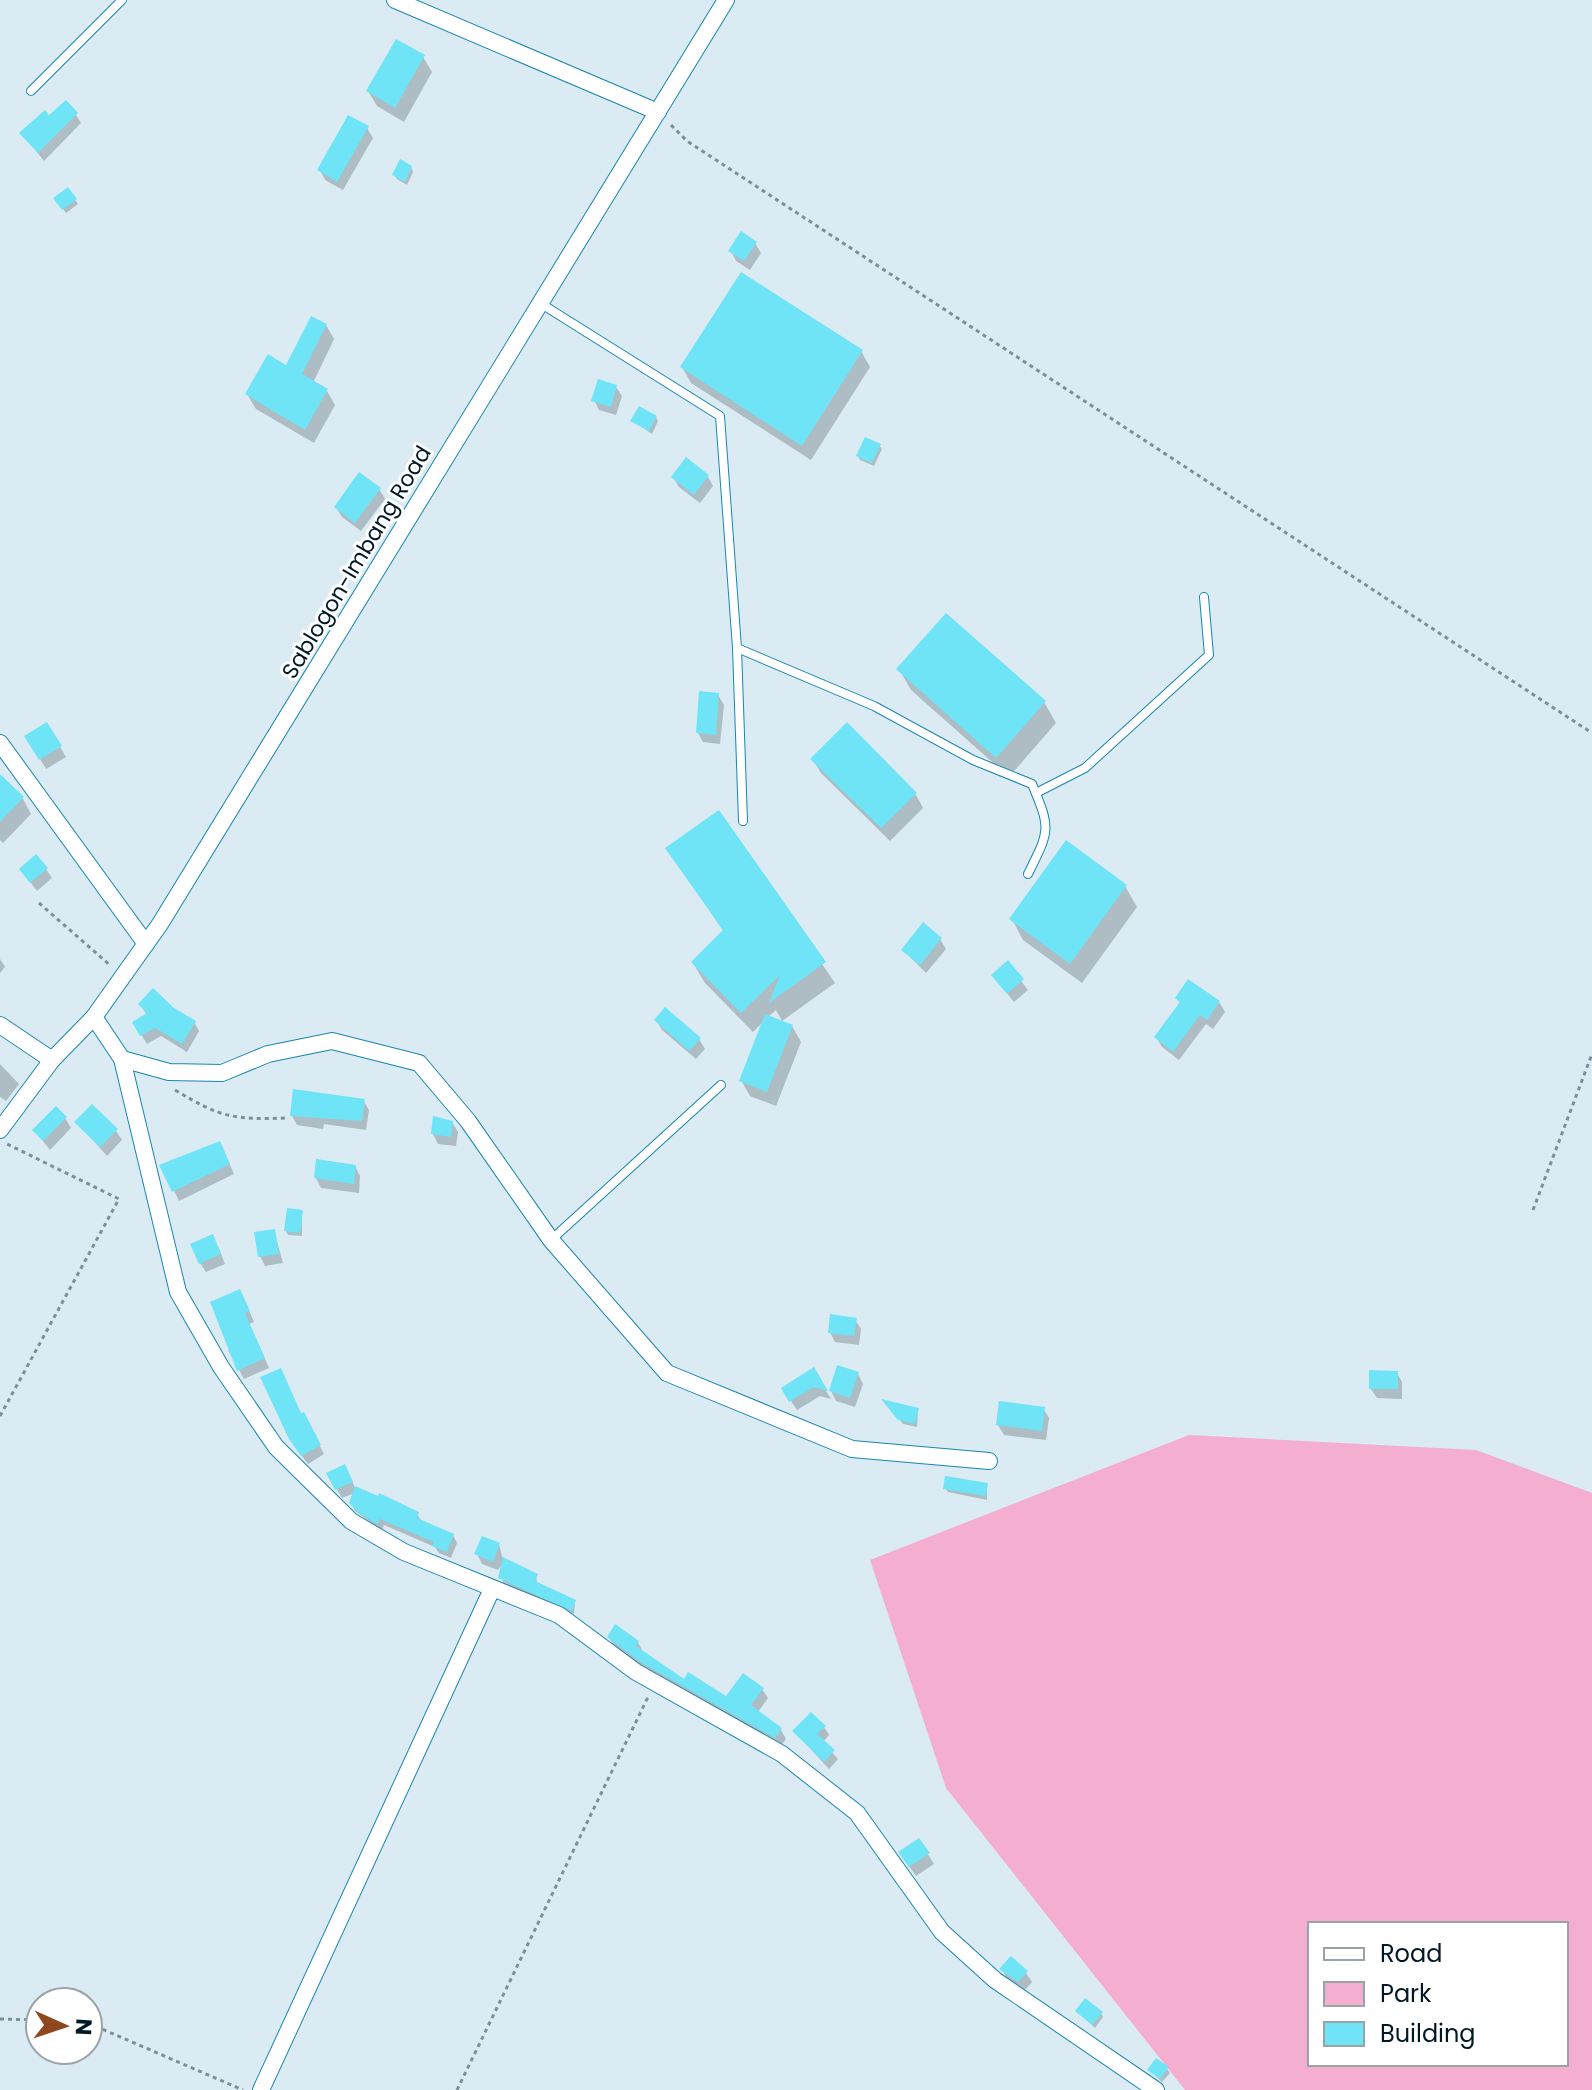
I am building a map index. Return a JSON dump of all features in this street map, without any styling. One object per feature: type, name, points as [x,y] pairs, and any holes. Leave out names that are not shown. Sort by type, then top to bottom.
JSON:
[{"type":"street","points":[[395,0],[658,112]]},
{"type":"street","name":"Sablogon-Imbang Road","points":[[0,1130],[52,1060],[94,1017],[146,944],[726,0]]},
{"type":"street","points":[[0,743],[146,944]]},
{"type":"street","points":[[94,1017],[122,1059],[178,1292],[221,1367],[276,1447],[351,1521],[404,1552],[559,1615],[655,1683],[782,1754],[857,1813],[942,1932],[995,1980],[1156,2090]]},
{"type":"street","points":[[0,1025],[52,1060]]},
{"type":"street","points":[[122,1059],[169,1072],[222,1073],[268,1054],[332,1041],[419,1063],[468,1121],[551,1240],[667,1373],[852,1449],[989,1461]]},
{"type":"street","points":[[261,2090],[492,1589]]},
{"type":"lane","points":[[31,91],[122,0]]},
{"type":"lane","points":[[540,303],[720,416],[737,648],[743,821]]},
{"type":"lane","points":[[1036,793],[1085,768],[1209,655],[1204,597]]},
{"type":"lane","points":[[737,648],[874,706],[973,760],[1032,784],[1045,816],[1047,835],[1028,874]]},
{"type":"lane","points":[[551,1240],[721,1085]]},
{"type":"path","points":[[658,112],[687,141],[1592,733]]},
{"type":"path","points":[[39,903],[81,936],[122,977]]},
{"type":"path","points":[[1533,1210],[1592,1054]]},
{"type":"path","points":[[173,1088],[202,1106],[239,1119],[285,1118]]},
{"type":"path","points":[[0,1141],[119,1199],[0,1416]]},
{"type":"path","points":[[457,2090],[655,1683]]},
{"type":"path","points":[[0,2019],[24,2020]]},
{"type":"path","points":[[104,2030],[243,2090]]},
{"type":"green space","points":[[1189,1435],[1476,1450],[1592,1493],[1592,2090],[1185,2090],[946,1788],[870,1560]]},
{"type":"building","points":[[396,39],[425,55],[395,108],[366,91]]},
{"type":"building","points":[[66,100],[78,113],[38,153],[19,133],[45,110],[49,115]]},
{"type":"building","points":[[348,115],[369,126],[337,182],[317,170]]},
{"type":"building","points":[[400,159],[412,166],[405,182],[392,175]]},
{"type":"building","points":[[68,187],[77,199],[62,210],[53,198]]},
{"type":"building","points":[[741,231],[757,242],[744,261],[728,251]]},
{"type":"building","points":[[741,272],[863,350],[802,446],[680,367]]},
{"type":"building","points":[[311,316],[327,324],[302,374],[328,389],[305,430],[245,394],[268,354],[286,365]]},
{"type":"building","points":[[598,379],[617,385],[611,407],[591,401]]},
{"type":"building","points":[[639,406],[657,416],[649,431],[630,421]]},
{"type":"building","points":[[865,437],[881,444],[872,463],[856,456]]},
{"type":"building","points":[[686,457],[709,475],[694,495],[671,477]]},
{"type":"building","points":[[359,472],[381,488],[355,523],[334,507]]},
{"type":"building","points":[[946,613],[1046,701],[996,758],[896,669]]},
{"type":"building","points":[[699,691],[719,693],[716,735],[696,733]]},
{"type":"building","points":[[47,722],[62,746],[39,760],[24,736]]},
{"type":"building","points":[[847,722],[917,793],[881,828],[810,759]]},
{"type":"building","points":[[0,774],[24,797],[0,822]]},
{"type":"building","points":[[719,810],[826,962],[769,1003],[780,975],[741,1013],[691,962],[723,930],[665,848]]},
{"type":"building","points":[[1066,840],[1127,885],[1070,964],[1009,919]]},
{"type":"building","points":[[36,854],[48,868],[30,883],[19,869]]},
{"type":"building","points":[[923,922],[942,938],[920,965],[901,950]]},
{"type":"building","points":[[1008,960],[1024,979],[1007,994],[991,975]]},
{"type":"building","points":[[1188,979],[1220,1001],[1207,1020],[1200,1015],[1173,1052],[1154,1037],[1180,1002],[1175,998]]},
{"type":"building","points":[[153,988],[174,1008],[196,1021],[182,1044],[155,1028],[140,1036],[132,1022],[147,1013],[138,1004]]},
{"type":"building","points":[[665,1007],[701,1038],[689,1051],[654,1020]]},
{"type":"building","points":[[765,1014],[793,1025],[767,1092],[739,1081]]},
{"type":"building","points":[[293,1089],[365,1099],[362,1121],[290,1116]]},
{"type":"building","points":[[92,1104],[118,1129],[100,1147],[74,1122]]},
{"type":"building","points":[[56,1106],[67,1117],[43,1141],[32,1130]]},
{"type":"building","points":[[433,1116],[453,1121],[451,1137],[431,1134]]},
{"type":"building","points":[[220,1141],[230,1164],[172,1192],[159,1165]]},
{"type":"building","points":[[316,1159],[356,1165],[354,1184],[314,1178]]},
{"type":"building","points":[[287,1208],[303,1210],[300,1233],[284,1231]]},
{"type":"building","points":[[275,1229],[279,1254],[258,1257],[254,1232]]},
{"type":"building","points":[[213,1234],[221,1254],[199,1264],[190,1244]]},
{"type":"building","points":[[240,1289],[250,1311],[245,1313],[265,1358],[237,1371],[210,1302]]},
{"type":"building","points":[[830,1314],[857,1318],[854,1336],[828,1333]]},
{"type":"building","points":[[837,1365],[859,1372],[850,1398],[829,1391]]},
{"type":"building","points":[[814,1367],[828,1391],[814,1387],[789,1402],[781,1388]]},
{"type":"building","points":[[281,1368],[301,1413],[304,1412],[321,1445],[301,1456],[289,1439],[260,1377]]},
{"type":"building","points":[[1369,1370],[1398,1371],[1398,1389],[1369,1389]]},
{"type":"building","points":[[881,1399],[919,1408],[915,1424],[898,1420]]},
{"type":"building","points":[[999,1401],[1045,1407],[1042,1431],[996,1425]]},
{"type":"building","points":[[345,1464],[353,1482],[335,1490],[326,1473]]},
{"type":"building","points":[[945,1476],[988,1483],[986,1496],[943,1489]]},
{"type":"building","points":[[355,1486],[378,1496],[379,1493],[419,1512],[417,1518],[454,1534],[447,1552],[432,1546],[434,1542],[380,1519],[377,1524],[358,1512],[349,1503]]},
{"type":"building","points":[[482,1536],[500,1543],[493,1562],[474,1554]]},
{"type":"building","points":[[503,1557],[538,1574],[535,1581],[576,1600],[572,1611],[498,1578]]},
{"type":"building","points":[[615,1624],[639,1641],[636,1646],[684,1679],[688,1672],[726,1696],[743,1673],[764,1688],[751,1705],[782,1728],[775,1738],[642,1663],[607,1637]]},
{"type":"building","points":[[811,1712],[826,1726],[817,1734],[835,1750],[824,1762],[792,1731]]},
{"type":"building","points":[[919,1838],[930,1853],[909,1867],[898,1852]]},
{"type":"building","points":[[1011,1956],[1028,1971],[1018,1982],[999,1969]]},
{"type":"building","points":[[1085,1998],[1103,2012],[1092,2025],[1075,2011]]},
{"type":"building","points":[[1156,2058],[1169,2067],[1160,2079],[1147,2070]]}]
